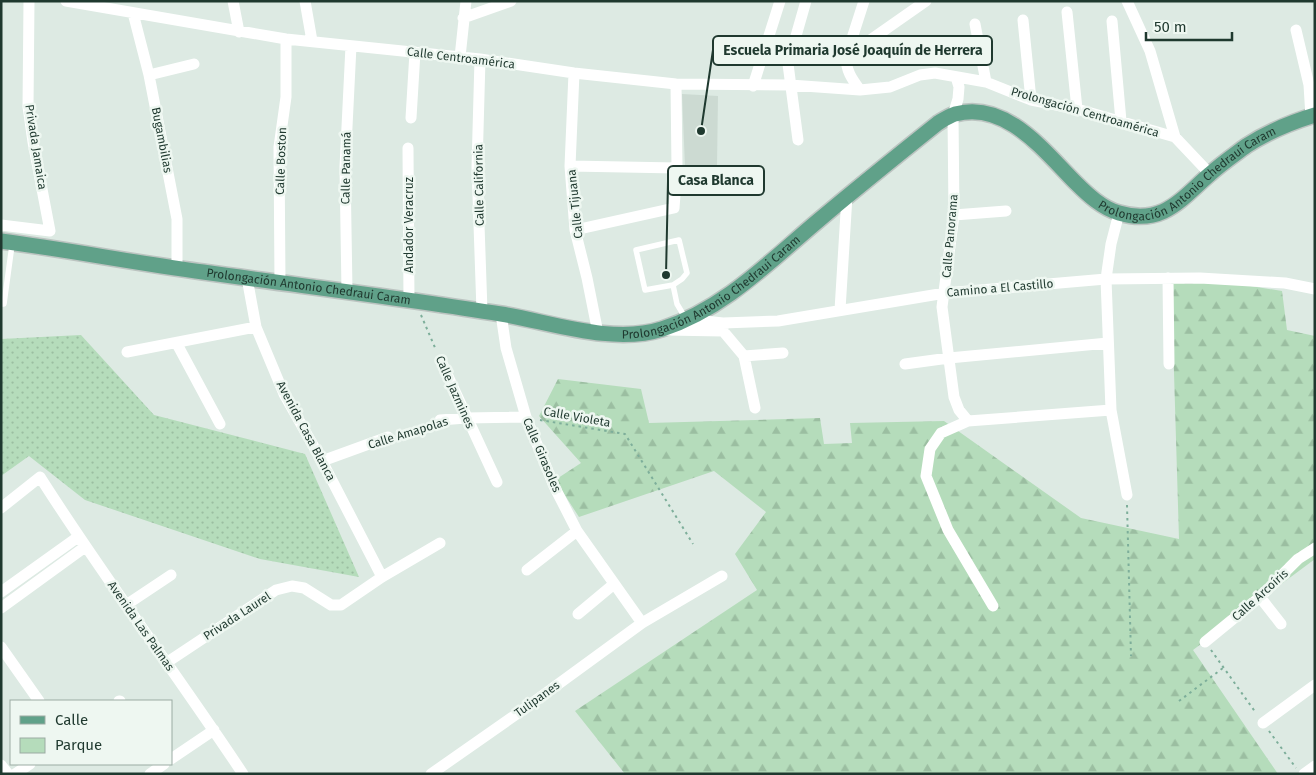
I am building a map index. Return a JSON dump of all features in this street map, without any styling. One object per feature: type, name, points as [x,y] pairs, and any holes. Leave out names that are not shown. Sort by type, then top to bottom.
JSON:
[{"type":"main road","name":"Prolongación Antonio Chedraui Caram","points":[[7,242],[501,314],[598,333],[630,334],[660,330],[710,308],[734,293],[847,196],[938,123],[953,114],[969,112],[989,113],[1008,121],[1030,137],[1092,198],[1106,208],[1119,213],[1141,217],[1160,214],[1178,204],[1210,174],[1247,146],[1273,132],[1313,116]]},
{"type":"street","name":"Privada Jamaica","points":[[1,225],[50,231],[28,107],[28,1]]},
{"type":"street","name":"Calle Centroamérica","points":[[66,1],[286,39],[480,59],[574,73],[676,84],[790,85],[860,90]]},
{"type":"street","points":[[233,1],[239,32]]},
{"type":"street","points":[[305,1],[312,41]]},
{"type":"street","points":[[460,57],[466,1]]},
{"type":"street","points":[[463,18],[511,1]]},
{"type":"street","points":[[753,86],[780,1]]},
{"type":"street","points":[[798,140],[788,64],[806,1]]},
{"type":"street","points":[[860,90],[850,76],[846,66],[846,58],[864,1]]},
{"type":"street","points":[[846,58],[926,1]]},
{"type":"street","points":[[1127,1],[1150,51],[1176,137]]},
{"type":"street","points":[[1067,12],[1077,109]]},
{"type":"street","name":"Bugambilias","points":[[133,13],[150,75],[177,219],[177,268]]},
{"type":"street","points":[[1023,20],[1031,100]]},
{"type":"street","points":[[1112,21],[1121,121]]},
{"type":"street","points":[[975,24],[986,82]]},
{"type":"street","points":[[1296,30],[1309,85],[1313,116]]},
{"type":"street","name":"Calle Boston","points":[[280,283],[279,147],[286,97],[286,39]]},
{"type":"street","name":"Calle Panamá","points":[[347,291],[345,167],[351,46]]},
{"type":"street","points":[[411,118],[415,52]]},
{"type":"street","name":"Calle California","points":[[480,59],[477,167],[482,312]]},
{"type":"street","points":[[150,75],[194,64]]},
{"type":"street","name":"Calle Tijuana","points":[[574,73],[570,166],[575,230],[598,333]]},
{"type":"street","name":"Prolongación Centroamérica","points":[[860,90],[890,87],[920,75],[935,73],[986,82],[1031,100],[1077,109],[1176,137],[1210,174]]},
{"type":"street","name":"Calle Panorama","points":[[956,77],[959,87],[953,114],[954,215],[942,307],[954,397],[959,410],[968,421]]},
{"type":"street","points":[[575,230],[674,208],[677,168],[676,84]]},
{"type":"street","name":"Andador Veracruz","points":[[408,148],[412,301]]},
{"type":"street","points":[[570,166],[677,168]]},
{"type":"street","points":[[840,310],[847,196]]},
{"type":"street","points":[[954,215],[1006,210]]},
{"type":"street","points":[[1119,213],[1111,244],[1106,279],[1111,410],[1127,496]]},
{"type":"street","name":"Avenida Casa Blanca","points":[[247,278],[256,327],[284,394],[322,461],[382,577]]},
{"type":"street","points":[[1168,278],[1170,364]]},
{"type":"street","name":"Camino a El Castillo","points":[[660,330],[723,327],[778,321],[944,293],[1106,279],[1200,278],[1285,283],[1315,289]]},
{"type":"street","name":"Calle Girasoles","points":[[501,314],[506,348],[526,417],[554,486],[577,531],[642,623]]},
{"type":"street","name":"Camino a El Castillo","points":[[686,319],[723,327]]},
{"type":"street","points":[[127,352],[256,327]]},
{"type":"street","points":[[723,327],[744,356],[755,408]]},
{"type":"street","points":[[176,344],[220,424]]},
{"type":"street","points":[[905,364],[949,358],[1108,344]]},
{"type":"street","points":[[744,356],[783,353]]},
{"type":"street","name":"Calle Jazmines","points":[[441,361],[497,482]]},
{"type":"street","points":[[992,606],[948,530],[926,476],[930,450],[942,433],[968,421],[1111,410]]},
{"type":"street","name":"Calle Amapolas","points":[[440,420],[526,417]]},
{"type":"street","name":"Calle Amapolas","points":[[322,461],[388,437]]},
{"type":"street","name":"Avenida Las Palmas","points":[[1,508],[40,477],[82,542],[243,774]]},
{"type":"street","points":[[527,570],[577,531]]},
{"type":"street","points":[[1,592],[82,542]]},
{"type":"street","points":[[1,608],[82,542]]},
{"type":"street","name":"Privada Laurel","points":[[166,663],[276,590],[292,586],[304,588],[331,605],[341,606],[382,577],[440,543]]},
{"type":"street","name":"Calle Arcoíris","points":[[1205,642],[1260,597],[1298,559],[1315,548]]},
{"type":"street","points":[[126,605],[171,574]]},
{"type":"street","name":"Tulipanes","points":[[431,774],[642,623],[722,576]]},
{"type":"street","points":[[578,614],[614,584]]},
{"type":"street","points":[[1260,597],[1281,624]]},
{"type":"street","points":[[1,647],[38,700]]},
{"type":"street","points":[[1263,723],[1315,685]]},
{"type":"street","points":[[172,758],[214,730]]},
{"type":"street","points":[[1,765],[8,774]]},
{"type":"street","points":[[16,774],[29,765]]},
{"type":"street","points":[[150,774],[163,765]]},
{"type":"street","points":[[1302,774],[1315,766]]},
{"type":"lane","points":[[679,240],[687,273],[673,285],[645,290],[636,250],[679,240]]},
{"type":"lane","points":[[1,304],[4,304],[7,242]]},
{"type":"lane","points":[[673,285],[677,304],[686,319]]},
{"type":"path","name":"Calle Jazmines","points":[[412,301],[441,361]]},
{"type":"path","name":"Calle Violeta","points":[[526,417],[625,434],[693,544]]},
{"type":"path","name":"Calle Amapolas","points":[[388,437],[440,420]]},
{"type":"path","points":[[1127,496],[1131,656]]},
{"type":"path","points":[[1205,642],[1302,774]]},
{"type":"path","points":[[1179,701],[1224,668]]},
{"type":"shaded area","points":[[682,94],[718,96],[717,166],[685,166]]},
{"type":"green space","points":[[1171,273],[1282,291],[1287,330],[1315,336],[1315,559],[1193,650],[1278,774],[625,774],[575,711],[757,590],[735,554],[766,512],[714,471],[579,517],[555,480],[581,463],[539,416],[558,379],[641,389],[649,423],[820,418],[824,444],[852,443],[850,423],[944,421],[1081,518],[1179,539]]},
{"type":"green space","points":[[81,335],[154,415],[305,454],[359,577],[260,559],[85,500],[29,456],[1,476],[1,339]]},
{"type":"place","name":"Escuela Primaria José Joaquín de Herrera","points":[[701,131]]},
{"type":"place","name":"Casa Blanca","points":[[666,275]]}]
